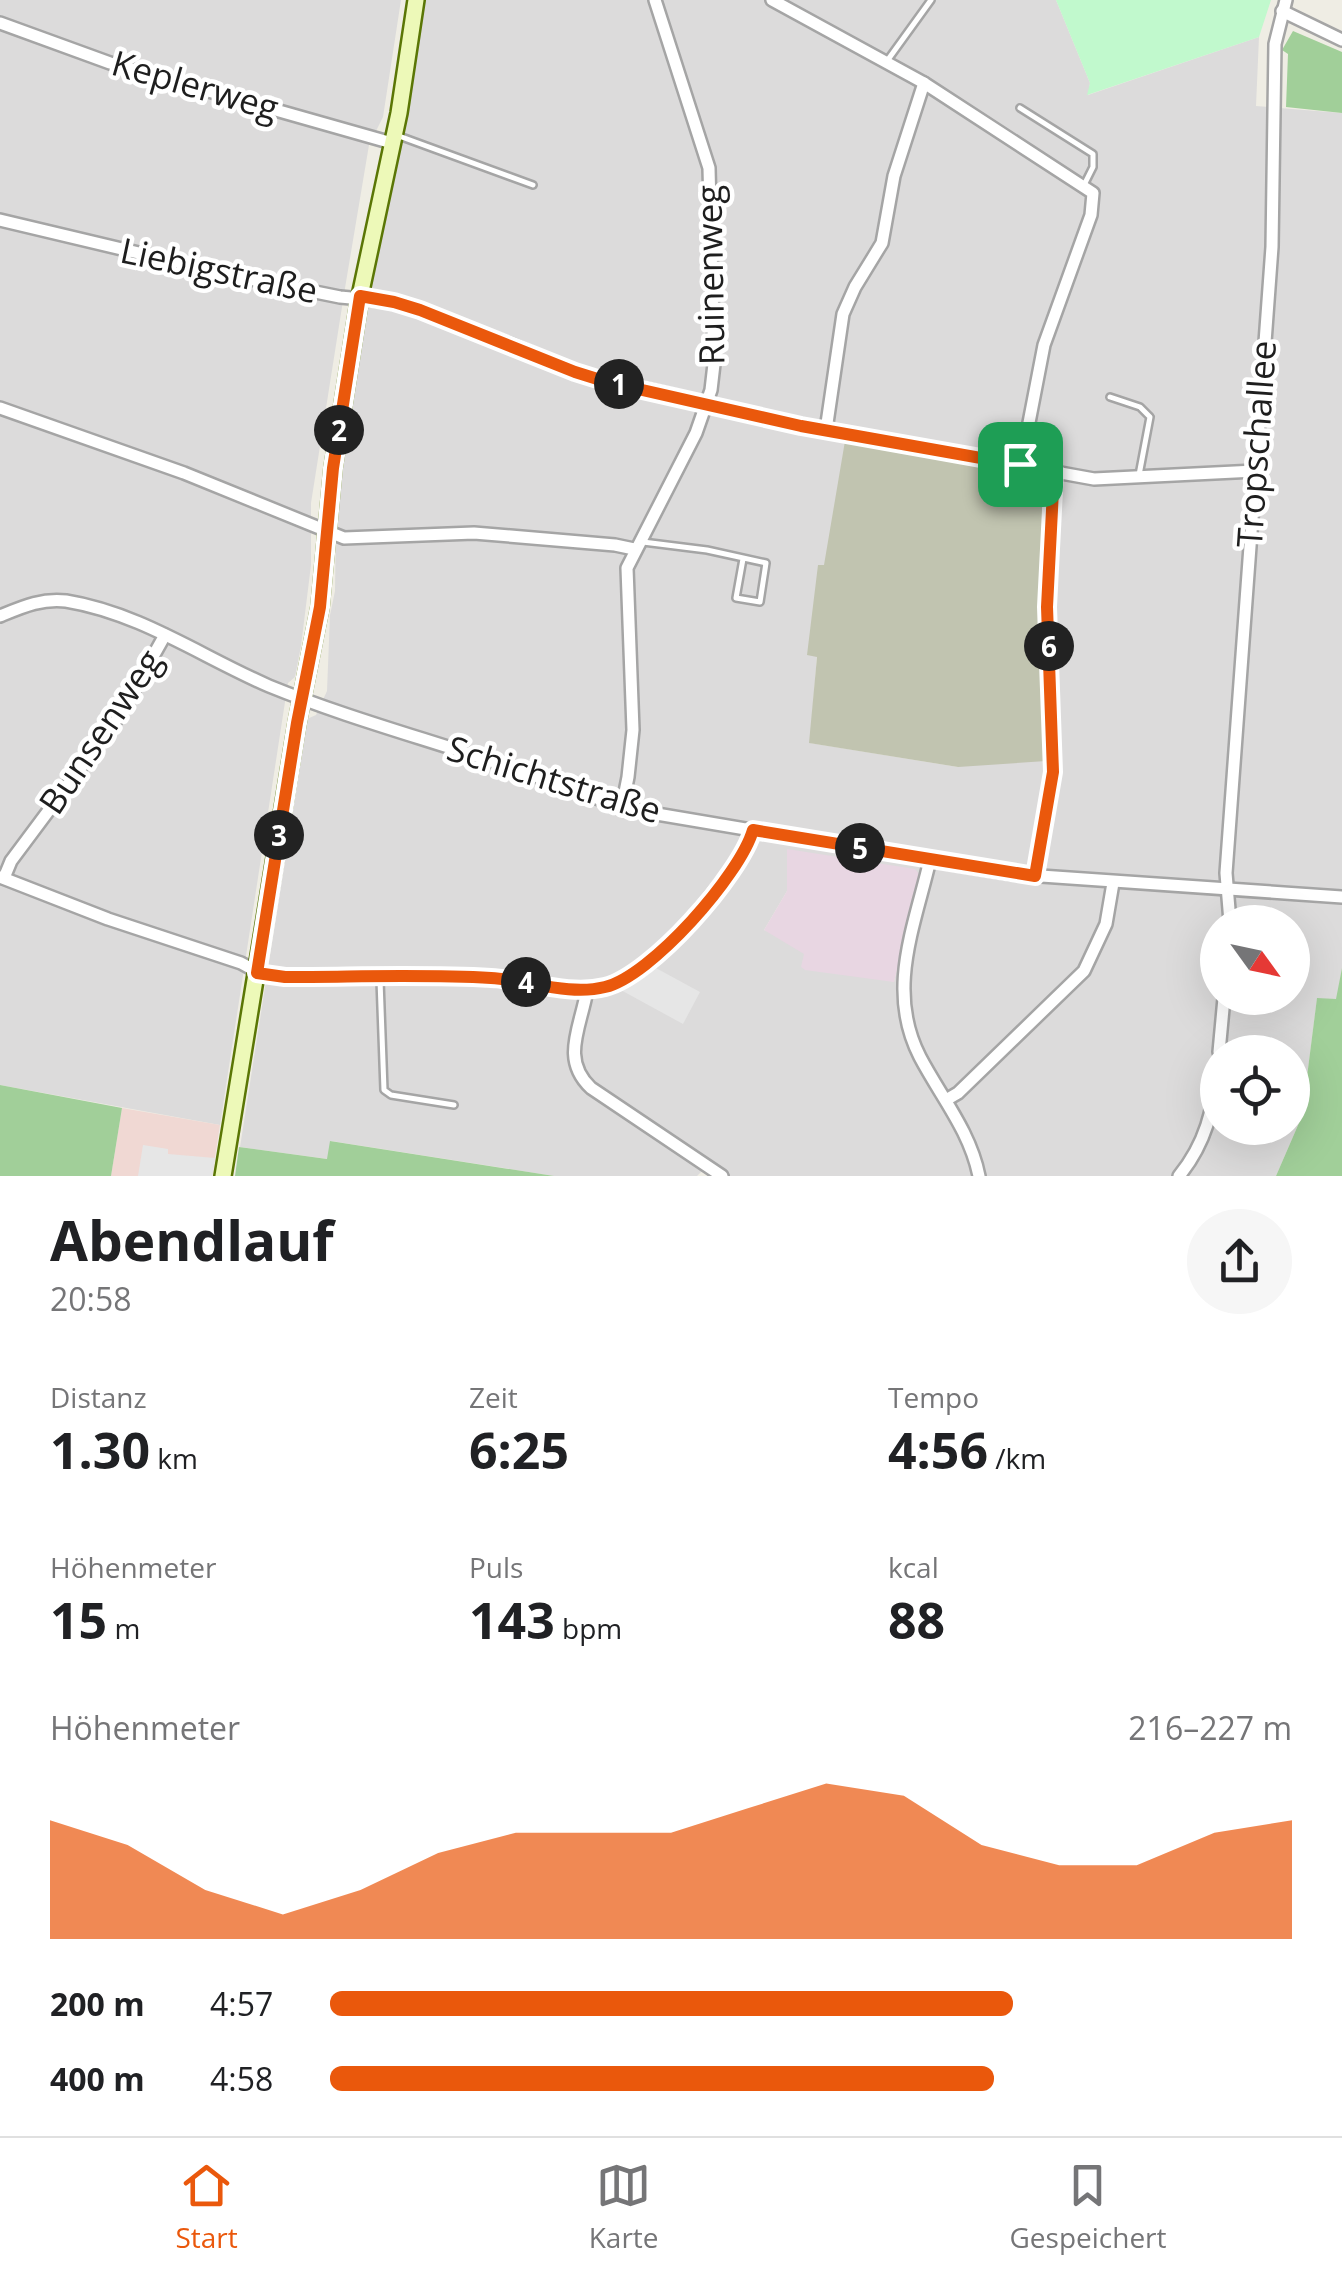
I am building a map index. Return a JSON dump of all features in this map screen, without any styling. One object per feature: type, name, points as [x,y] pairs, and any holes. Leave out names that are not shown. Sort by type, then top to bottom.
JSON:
[{"type":"street","points":[[223,1176],[320,607],[326,530],[360,296],[393,139],[416,0]]},
{"type":"street","name":"Ruinenweg","points":[[622,807],[632,753],[627,568],[688,450],[707,404],[714,364],[710,168],[655,0]]},
{"type":"street","points":[[772,0],[886,61],[1093,192],[1093,209],[1044,345],[1020,464]]},
{"type":"street","points":[[1284,6],[1342,40]]},
{"type":"street","name":"Tropschallee","points":[[1229,905],[1226,873],[1272,247],[1276,44],[1284,6]]},
{"type":"street","name":"Keplerweg","points":[[0,23],[110,63],[393,139]]},
{"type":"street","points":[[826,430],[843,314],[854,287],[882,243],[894,176],[924,84]]},
{"type":"street","name":"Liebigstraße","points":[[0,220],[185,266],[340,297],[394,302],[575,372],[826,430],[1094,479],[1255,471]]},
{"type":"street","points":[[0,408],[184,473],[344,538],[474,533],[637,545]]},
{"type":"street","points":[[1035,876],[1053,772],[1047,607],[1054,471]]},
{"type":"street","name":"Schichtstraße","points":[[0,616],[44,601],[104,610],[302,698],[622,807],[1035,876],[1342,897]]},
{"type":"street","name":"Bunsenweg","points":[[2,878],[134,693],[165,635]]},
{"type":"street","points":[[2,878],[274,977],[495,978],[586,990],[624,981],[662,953],[741,858],[753,830]]},
{"type":"street","points":[[930,860],[902,990],[913,1041],[968,1141],[979,1176]]},
{"type":"street","points":[[946,1100],[958,1093],[1084,972],[1102,935],[1113,883]]},
{"type":"street","points":[[586,990],[573,1057],[579,1076],[722,1176]]},
{"type":"street","points":[[1179,1176],[1200,1145]]},
{"type":"lane","points":[[886,61],[931,0]]},
{"type":"lane","points":[[1020,108],[1094,154],[1093,167],[1084,184]]},
{"type":"lane","points":[[393,139],[532,186]]},
{"type":"lane","points":[[1110,397],[1140,407],[1150,416],[1138,478]]},
{"type":"lane","points":[[637,545],[707,550],[766,563],[760,602],[736,598],[743,559]]},
{"type":"lane","points":[[380,978],[384,1090],[392,1095],[454,1105]]},
{"type":"shaded area","points":[[0,0],[401,0],[383,117],[369,145],[345,288],[311,503],[311,565],[301,646],[295,677],[288,683],[220,1125],[0,1085]]},
{"type":"shaded area","points":[[425,0],[1056,0],[1090,83],[1088,95],[1259,37],[1256,106],[1342,113],[1342,968],[1337,1000],[1317,999],[1310,1054],[1310,1035],[1200,1035],[1200,1145],[1289,1145],[1276,1176],[712,1176],[703,1170],[697,1176],[554,1176],[331,1141],[328,1159],[240,1147],[307,719],[316,715],[327,691],[343,468],[369,295]],"holes":[[[1045,484],[1039,587],[958,767],[810,743],[817,656],[818,565]],[[787,850],[897,968],[894,982],[764,930],[787,891]]]},
{"type":"shaded area","points":[[845,441],[1042,477],[1045,484],[1039,587],[1046,761],[958,767],[809,743],[817,657],[807,655],[818,565],[824,565]]},
{"type":"shaded area","points":[[787,849],[915,869],[920,875],[894,982],[805,970],[801,967],[804,954],[764,930],[787,891]]},
{"type":"shaded area","points":[[654,967],[700,992],[683,1024],[619,989]]},
{"type":"shaded area","points":[[122,1108],[220,1125],[212,1176],[111,1176]]},
{"type":"shaded area","points":[[143,1145],[168,1149],[168,1154],[215,1158],[212,1176],[138,1176]]},
{"type":"green space","points":[[1056,0],[1271,0],[1259,37],[1087,95],[1090,83]]},
{"type":"green space","points":[[1293,31],[1342,52],[1342,113],[1286,107],[1288,54],[1282,50]]},
{"type":"green space","points":[[1342,968],[1342,1176],[1276,1176],[1289,1145],[1310,1145],[1310,1053],[1317,998],[1336,999]]},
{"type":"green space","points":[[0,1085],[122,1108],[111,1176],[0,1176]]},
{"type":"green space","points":[[330,1141],[554,1176],[235,1176],[239,1147],[327,1159]]},
{"type":"route","points":[[360,296],[420,310],[607,382],[801,426],[1020,464],[1054,471],[1047,607],[1053,772],[1035,876],[753,830],[741,858],[675,940],[642,970],[612,985],[586,990],[506,979],[285,977],[257,973],[320,607],[333,468],[360,296]]}]
